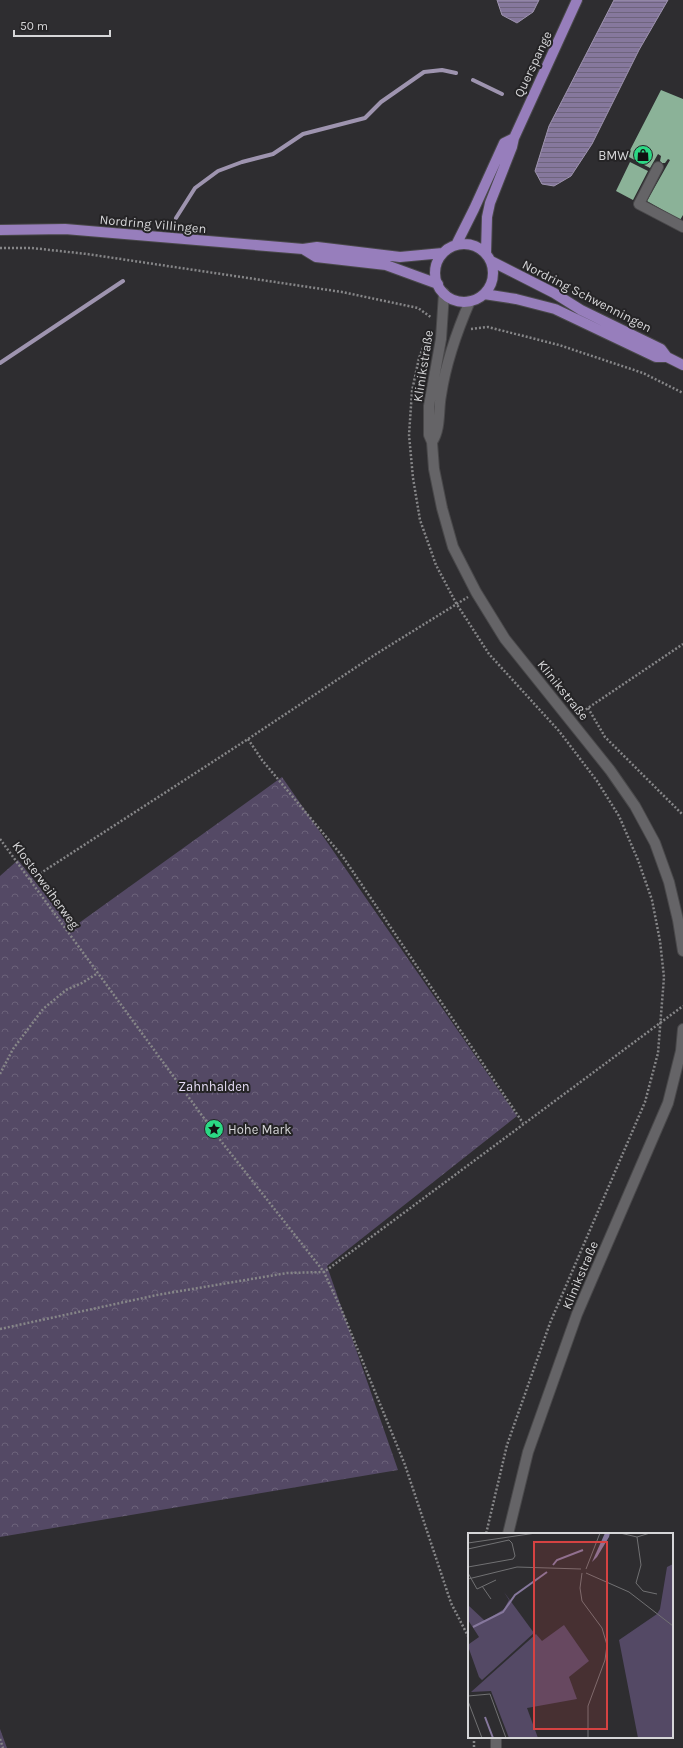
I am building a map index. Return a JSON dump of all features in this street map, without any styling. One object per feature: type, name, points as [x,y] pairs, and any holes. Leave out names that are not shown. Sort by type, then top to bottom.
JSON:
[{"type":"main road","name":"Querspange","points":[[489,257],[487,217],[490,203],[512,147],[514,138],[577,0]]},
{"type":"main road","name":"Querspange","points":[[456,245],[504,143],[514,138]]},
{"type":"main road","name":"Nordring Villingen","points":[[0,230],[65,229],[303,249],[317,247],[400,257],[443,253]]},
{"type":"main road","points":[[456,245],[472,245],[489,257],[493,270],[493,279],[484,294],[470,301],[452,299],[444,293],[438,284],[436,276],[438,260],[443,253],[456,245]]},
{"type":"main road","name":"Nordring Villingen","points":[[303,249],[316,257],[386,265],[438,284]]},
{"type":"main road","name":"Nordring Schwenningen","points":[[489,257],[554,293],[581,310],[661,349],[667,357],[683,365]]},
{"type":"main road","name":"Nordring Schwenningen","points":[[484,294],[516,299],[555,309],[656,357],[667,357]]},
{"type":"street","points":[[658,167],[639,204],[683,227]]},
{"type":"street","name":"Klinikstraße","points":[[444,293],[441,339],[429,406],[429,435],[432,442],[434,469],[442,508],[453,547],[476,592],[505,639],[610,770],[635,806],[655,843],[669,882],[678,920],[683,951]]},
{"type":"street","name":"Klinikstraße","points":[[432,442],[437,436],[440,395],[454,339],[470,301]]},
{"type":"street","name":"Klinikstraße","points":[[508,1533],[528,1452],[575,1321],[668,1103],[681,1052],[683,1029]]},
{"type":"path","points":[[0,248],[32,248],[87,254],[342,292],[418,308],[434,319]]},
{"type":"path","points":[[465,328],[488,327],[559,345],[643,373],[683,393]]},
{"type":"path","points":[[30,880],[376,654],[476,592]]},
{"type":"path","points":[[683,644],[588,708],[605,737],[683,815]]},
{"type":"path","points":[[486,1533],[507,1445],[550,1323],[645,1102],[658,1052],[661,1021],[664,977],[660,941],[652,900],[638,860],[619,816],[597,782],[559,731]]},
{"type":"path","points":[[248,739],[262,760],[343,857],[523,1124]]},
{"type":"path","name":"Klosterweiherweg","points":[[0,839],[217,1136],[324,1272],[342,1311],[405,1465],[451,1603],[468,1636]]},
{"type":"path","points":[[0,1074],[13,1049],[44,1009],[66,990],[82,983],[98,973]]},
{"type":"path","points":[[0,1329],[157,1295],[287,1273],[324,1272],[661,1021],[676,1013],[683,1006]]},
{"type":"path","points":[[0,1739],[3,1748]]},
{"type":"green space","name":"Zahnhalden","points":[[282,777],[517,1116],[327,1266],[398,1470],[0,1537],[0,876],[18,860],[72,928]]},
{"type":"green space","points":[[0,1729],[7,1748],[0,1748]]},
{"type":"shaded area","points":[[497,0],[539,0],[533,12],[517,23],[502,15]]},
{"type":"shaded area","points":[[614,0],[668,0],[639,50],[592,144],[571,176],[554,186],[542,184],[535,171],[549,126]]},
{"type":"building","name":"BMW","points":[[661,90],[683,99],[683,215],[680,220],[647,201],[670,160],[668,159],[665,163],[662,163],[660,161],[661,156],[658,154],[650,168],[627,156]]},
{"type":"building","points":[[630,162],[648,171],[633,200],[616,191]]},
{"type":"waterway","points":[[176,218],[195,188],[218,171],[242,162],[273,154],[303,134],[365,118],[381,102],[424,72],[442,70],[456,73]]},
{"type":"waterway","points":[[473,80],[502,94]]},
{"type":"waterway","points":[[0,363],[123,281]]},
{"type":"place","name":"BMW","points":[[643,155]]},
{"type":"place","name":"Hohe Mark","points":[[214,1129]]}]
